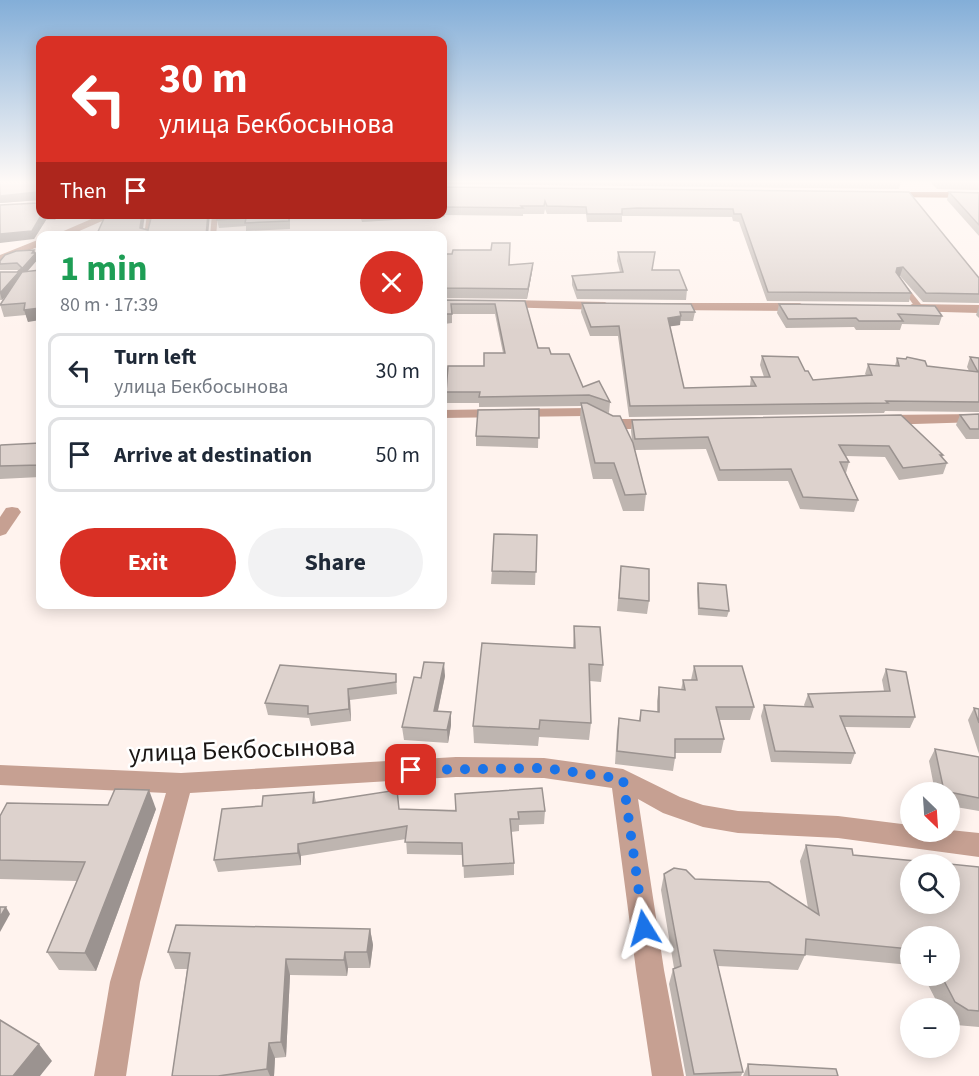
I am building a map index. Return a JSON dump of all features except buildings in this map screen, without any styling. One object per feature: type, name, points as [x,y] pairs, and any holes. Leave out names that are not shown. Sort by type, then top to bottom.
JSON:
[{"type":"street","points":[[0,259],[36,244]]},
{"type":"street","points":[[494,304],[618,306]]},
{"type":"street","points":[[652,307],[811,308]]},
{"type":"street","points":[[901,308],[979,309]]},
{"type":"street","points":[[447,414],[588,412],[607,419],[612,424],[669,423]]},
{"type":"street","points":[[865,420],[979,418]]},
{"type":"street","points":[[0,530],[12,512]]},
{"type":"street","name":"улица Бекбосынова","points":[[0,775],[72,780],[181,783],[456,767],[544,768],[623,779],[672,805],[703,816],[738,822],[838,827],[979,845]]},
{"type":"street","points":[[623,779],[650,970],[668,1076]]},
{"type":"street","points":[[110,1076],[124,982],[181,783]]},
{"type":"lane","points":[[898,279],[920,308]]},
{"type":"route","points":[[411,770],[456,767],[544,768],[623,779],[644,928]]}]
